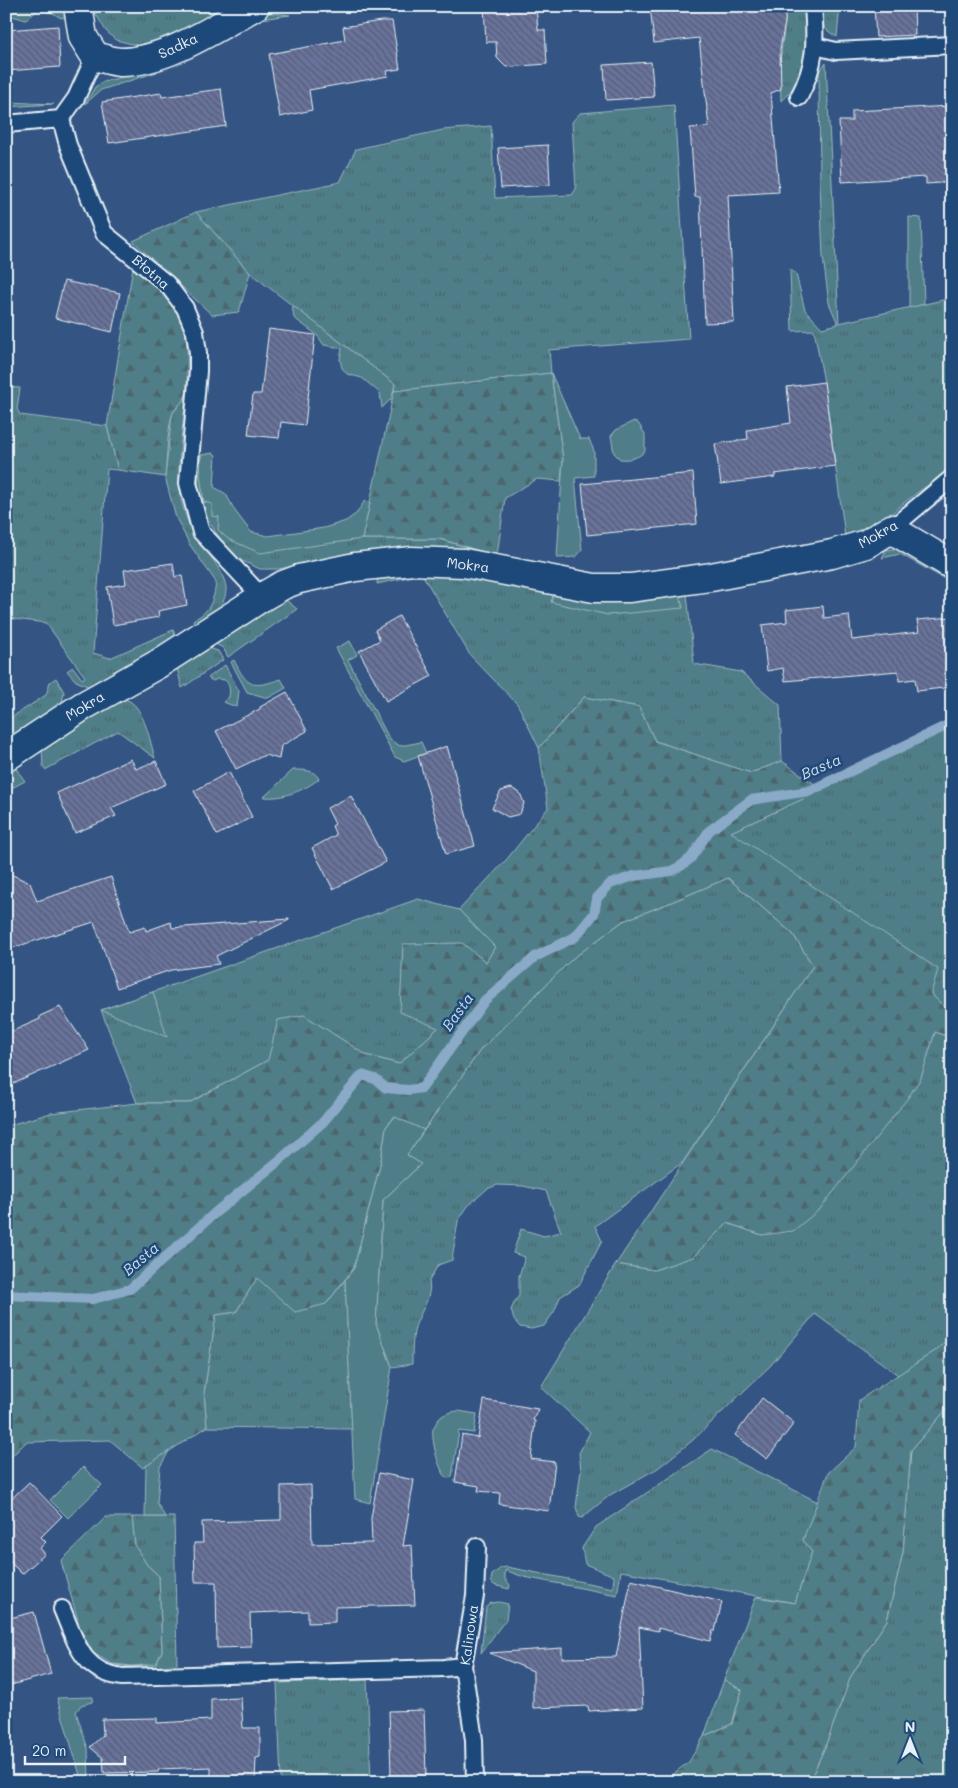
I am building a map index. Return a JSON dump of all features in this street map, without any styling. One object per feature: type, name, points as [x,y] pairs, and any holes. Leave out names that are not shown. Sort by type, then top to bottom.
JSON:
[{"type":"street","points":[[78,6],[83,37],[95,56]]},
{"type":"street","name":"Sadka","points":[[95,56],[119,62],[142,61],[195,38],[255,6]]},
{"type":"street","points":[[891,529],[952,565]]},
{"type":"street","name":"Mokra","points":[[6,756],[83,706],[158,664],[262,597],[283,585],[312,576],[355,567],[412,561],[464,563],[594,588],[630,588],[710,577],[832,554],[866,544],[891,529]]},
{"type":"lane","points":[[798,97],[807,81],[815,46],[813,6]]},
{"type":"lane","points":[[815,46],[836,51],[952,46]]},
{"type":"lane","points":[[6,124],[61,120],[76,98],[95,56]]},
{"type":"lane","name":"Błotna","points":[[61,120],[68,145],[104,233],[168,284],[185,308],[195,332],[198,353],[188,483],[201,532],[262,597]]},
{"type":"lane","name":"Mokra","points":[[891,529],[952,478]]},
{"type":"lane","name":"Kalinowa","points":[[475,1782],[474,1740],[463,1666],[475,1596],[477,1547]]},
{"type":"lane","points":[[62,1609],[78,1648],[86,1660],[98,1671],[110,1676],[463,1666]]},
{"type":"green space","points":[[6,6],[70,6],[71,15],[61,18],[53,13],[38,10],[26,20],[6,14]]},
{"type":"green space","points":[[88,6],[225,6],[225,13],[150,45],[140,46],[116,40],[106,31]]},
{"type":"green space","points":[[785,6],[804,6],[805,44],[804,57],[796,81],[790,92],[781,101],[780,61]]},
{"type":"green space","points":[[821,6],[840,6],[837,37],[823,25]]},
{"type":"green space","points":[[264,12],[290,15],[261,19],[178,59]]},
{"type":"green space","points":[[826,63],[839,323],[952,298],[952,470],[919,491],[872,528],[864,532],[845,536],[824,382],[814,330],[792,331],[790,269],[796,274],[805,310],[822,328],[838,324],[829,303],[823,257],[819,71]]},
{"type":"green space","points":[[151,69],[157,72],[101,90],[85,104],[95,87],[103,82]]},
{"type":"green space","points":[[6,102],[54,104],[6,107]]},
{"type":"green space","points":[[674,105],[689,339],[549,350],[551,373],[394,391],[395,384],[250,273],[196,212],[340,182],[356,149],[443,130],[491,126],[495,198],[572,195],[576,189],[572,122],[580,113]]},
{"type":"green space","points":[[196,212],[250,273],[239,312],[212,315],[133,241]]},
{"type":"green space","points":[[909,217],[921,218],[924,304],[909,308]]},
{"type":"green space","points":[[133,267],[169,299],[182,322],[186,336],[187,391],[184,399],[174,410],[170,422],[165,477],[118,470],[107,426]]},
{"type":"green space","points":[[292,305],[395,384],[392,398],[382,408],[380,393],[362,378],[347,374],[342,368],[340,359],[342,348],[324,345],[317,335],[294,318]]},
{"type":"green space","points":[[551,373],[563,459],[561,481],[537,479],[505,498],[497,556],[440,539],[362,539],[394,391]]},
{"type":"green space","points":[[551,373],[580,439],[589,439],[594,451],[594,476],[575,478],[582,550],[576,557],[557,558],[563,459]]},
{"type":"green space","points":[[6,387],[20,388],[17,409],[20,415],[107,426],[118,470],[107,469],[93,653],[110,658],[173,630],[177,639],[92,688],[76,681],[67,671],[73,667],[82,679],[85,677],[46,623],[6,618]]},
{"type":"green space","points":[[186,396],[179,469],[181,497],[190,525],[223,576],[226,590],[223,602],[219,607],[211,616],[196,627],[193,620],[199,617],[210,605],[216,582],[190,545],[176,518],[165,477],[172,414]]},
{"type":"green space","points":[[634,421],[638,423],[645,434],[645,451],[634,458],[620,459],[614,453],[611,436],[616,430]]},
{"type":"green space","points":[[213,453],[216,455],[214,487],[226,494],[235,511],[251,532],[268,536],[324,528],[346,521],[357,513],[365,500],[370,503],[362,539],[260,553],[228,539],[218,530],[219,517],[212,516],[212,504],[204,502],[200,475],[201,455]]},
{"type":"green space","points":[[201,455],[200,475],[228,539],[439,539],[497,556],[463,550],[423,547],[365,551],[336,559],[278,569],[260,569],[240,560],[223,543],[208,520],[198,491],[198,458]]},
{"type":"green space","points":[[899,548],[952,575],[952,583],[900,554],[882,558],[886,550]]},
{"type":"green space","points":[[415,568],[687,594],[694,664],[741,672],[780,705],[782,761],[751,773],[655,741],[639,707],[584,697],[539,748],[518,705],[470,655],[422,574],[377,584],[378,575]]},
{"type":"green space","points":[[554,593],[680,595],[683,608],[608,615],[551,602]]},
{"type":"green space","points":[[283,601],[287,601],[297,609],[228,657],[223,648],[210,641],[223,632]]},
{"type":"green space","points":[[350,641],[357,655],[348,660],[390,740],[400,746],[421,742],[426,753],[404,761],[395,757],[336,648]]},
{"type":"green space","points":[[205,647],[218,651],[223,660],[182,688],[176,664]]},
{"type":"green space","points":[[234,660],[247,681],[257,685],[281,679],[286,688],[268,698],[247,692],[231,662]]},
{"type":"green space","points":[[225,665],[239,691],[237,707],[223,702],[229,697],[229,686],[225,680],[217,679],[213,681],[208,678]]},
{"type":"green space","points":[[56,678],[64,692],[62,703],[6,744],[6,721],[46,695],[50,682]]},
{"type":"green space","points":[[584,697],[639,707],[655,741],[751,773],[782,761],[823,790],[731,832],[938,969],[931,994],[952,1014],[952,1038],[935,1032],[921,1078],[907,1099],[820,1209],[793,1231],[762,1235],[727,1223],[693,1257],[654,1270],[616,1264],[813,966],[793,934],[728,878],[623,921],[572,959],[481,1049],[424,1130],[394,1117],[386,1127],[381,1161],[354,1268],[326,1304],[295,1312],[257,1278],[236,1312],[216,1315],[204,1393],[207,1427],[143,1468],[110,1440],[26,1442],[6,1462],[6,1126],[51,1113],[137,1103],[189,1103],[268,1060],[278,1020],[304,1015],[366,1055],[399,1064],[438,1028],[400,1012],[403,944],[462,943],[486,962],[495,947],[459,910],[507,859],[548,808],[539,748]]},
{"type":"green space","points":[[122,699],[129,701],[140,713],[148,732],[155,758],[118,731],[45,770],[43,767],[42,748]]},
{"type":"green space","points":[[952,718],[952,1014],[931,994],[730,832],[822,790],[815,785]]},
{"type":"green space","points":[[15,767],[25,781],[6,791],[6,773]]},
{"type":"green space","points":[[293,770],[304,770],[314,773],[319,779],[293,793],[279,797],[264,797]]},
{"type":"green space","points":[[728,878],[793,934],[813,966],[683,1162],[595,1226],[602,1241],[579,1285],[560,1297],[554,1312],[544,1326],[531,1329],[520,1327],[514,1320],[511,1310],[519,1296],[519,1276],[525,1257],[513,1253],[521,1229],[544,1236],[561,1232],[546,1191],[523,1186],[497,1185],[487,1189],[468,1206],[458,1221],[452,1260],[438,1265],[429,1281],[430,1288],[427,1301],[414,1332],[412,1364],[392,1367],[376,1324],[383,1200],[421,1164],[407,1155],[481,1049],[572,959],[623,921]]},
{"type":"green space","points":[[418,899],[459,910],[495,947],[486,963],[438,1028],[399,1064],[366,1055],[305,1016],[268,1060],[189,1103],[137,1103],[101,1010]]},
{"type":"green space","points":[[153,992],[167,1037],[101,1010]]},
{"type":"green space","points":[[935,1032],[952,1038],[952,1336],[935,1351],[898,1375],[815,1314],[770,1366],[693,1440],[658,1468],[610,1495],[582,1518],[579,1517],[576,1507],[581,1470],[579,1453],[590,1432],[541,1387],[616,1264],[654,1270],[693,1257],[727,1223],[762,1235],[921,1078]]},
{"type":"green space","points":[[395,1117],[424,1130],[407,1155],[421,1164],[383,1200],[376,1324],[392,1367],[370,1503],[355,1499],[345,1280],[354,1268],[381,1161],[386,1127]]},
{"type":"green space","points":[[257,1278],[326,1304],[345,1280],[352,1429],[207,1427],[204,1393],[216,1315],[236,1312]]},
{"type":"green space","points":[[952,1336],[952,1403],[911,1450],[903,1552],[887,1620],[851,1676],[825,1747],[809,1782],[662,1782],[689,1762],[704,1736],[732,1724],[742,1690],[724,1680],[756,1597],[795,1603],[812,1552],[803,1540],[828,1473],[856,1447],[859,1400],[935,1351]]},
{"type":"green space","points":[[952,1403],[952,1782],[809,1782],[825,1747],[851,1676],[887,1620],[903,1552],[911,1450]]},
{"type":"green space","points":[[458,1411],[477,1414],[474,1433],[459,1431],[452,1477],[448,1478],[436,1456],[433,1429],[443,1415]]},
{"type":"green space","points":[[712,1449],[818,1502],[803,1540],[812,1552],[795,1603],[621,1571],[617,1595],[524,1577],[505,1570],[505,1579],[510,1585],[509,1589],[494,1585],[491,1581],[492,1575],[501,1568],[507,1567],[613,1588],[614,1576],[585,1564],[582,1548],[596,1527]]},
{"type":"green space","points":[[169,1451],[160,1467],[157,1503],[165,1517],[145,1517],[146,1466]]},
{"type":"green space","points":[[83,1467],[102,1485],[68,1518],[50,1500]]},
{"type":"green space","points":[[106,1517],[132,1517],[135,1546],[147,1565],[159,1576],[162,1651],[156,1664],[132,1666],[112,1664],[93,1653],[81,1631],[61,1561]]},
{"type":"green space","points":[[132,1517],[174,1517],[177,1664],[128,1667],[112,1664],[132,1666],[156,1664],[162,1651],[159,1576],[147,1565],[135,1546]]},
{"type":"green space","points":[[491,1603],[508,1604],[506,1619],[481,1653],[486,1607]]},
{"type":"green space","points":[[367,1680],[371,1782],[281,1782],[277,1683]]},
{"type":"green space","points":[[724,1680],[742,1690],[732,1724],[704,1736]]},
{"type":"green space","points":[[93,1697],[92,1702],[81,1705],[76,1712],[88,1749],[89,1782],[82,1782],[57,1698]]},
{"type":"building","points":[[484,6],[536,6],[538,30],[545,30],[547,64],[506,67],[497,58],[496,42],[486,42]]},
{"type":"building","points":[[650,6],[785,6],[785,22],[780,49],[781,89],[771,93],[779,192],[728,195],[734,322],[705,323],[700,197],[695,197],[690,128],[709,127],[699,38],[654,43]]},
{"type":"building","points":[[874,6],[914,6],[915,35],[876,37]]},
{"type":"building","points":[[392,21],[400,69],[387,71],[388,76],[309,90],[312,110],[280,117],[269,54],[345,40],[343,27]]},
{"type":"building","points":[[58,26],[60,67],[6,71],[6,30]]},
{"type":"building","points":[[651,62],[654,97],[606,100],[604,65]]},
{"type":"building","points":[[221,89],[226,126],[109,143],[102,102],[161,93],[162,97]]},
{"type":"building","points":[[952,106],[952,182],[926,184],[926,177],[842,182],[839,121],[852,121],[852,111]]},
{"type":"building","points":[[548,145],[550,185],[501,188],[498,148]]},
{"type":"building","points":[[64,281],[120,293],[112,332],[55,318]]},
{"type":"building","points":[[269,329],[315,335],[305,425],[281,422],[279,438],[248,435],[253,394],[261,394]]},
{"type":"building","points":[[824,382],[835,466],[775,474],[775,477],[721,484],[715,444],[748,439],[747,430],[791,423],[787,387]]},
{"type":"building","points":[[693,473],[697,524],[587,535],[582,484]]},
{"type":"building","points":[[173,563],[175,577],[182,576],[187,605],[158,611],[159,617],[113,625],[107,587],[126,584],[124,570]]},
{"type":"building","points":[[823,606],[824,618],[849,615],[852,640],[919,632],[917,620],[952,617],[952,687],[917,691],[915,679],[899,681],[898,671],[785,681],[783,668],[767,671],[762,625],[787,622],[786,610]]},
{"type":"building","points":[[399,616],[432,676],[386,701],[359,651],[380,640],[375,630]]},
{"type":"building","points":[[287,692],[307,731],[281,746],[279,759],[265,755],[236,769],[216,731],[260,709],[260,707]]},
{"type":"building","points":[[447,746],[475,846],[446,854],[418,756]]},
{"type":"building","points":[[131,759],[136,769],[156,761],[166,784],[111,808],[116,816],[75,833],[57,793]]},
{"type":"building","points":[[229,772],[252,817],[217,835],[194,791]]},
{"type":"building","points":[[511,788],[520,793],[524,803],[520,814],[508,817],[492,808],[501,791]]},
{"type":"building","points":[[351,796],[386,862],[333,889],[312,848],[336,835],[332,826],[335,824],[327,808]]},
{"type":"building","points":[[6,872],[30,883],[37,901],[111,877],[129,932],[145,927],[146,931],[171,922],[172,928],[289,920],[216,956],[219,964],[171,970],[117,988],[94,922],[6,950]]},
{"type":"building","points":[[60,1007],[89,1050],[6,1087],[6,1034],[40,1019],[40,1016]]},
{"type":"building","points":[[762,1398],[794,1423],[767,1459],[735,1435]]},
{"type":"building","points":[[484,1400],[538,1409],[533,1420],[535,1421],[531,1459],[555,1462],[549,1511],[499,1504],[500,1493],[478,1491],[479,1486],[455,1482],[462,1435],[478,1438]]},
{"type":"building","points":[[379,1473],[414,1480],[403,1546],[412,1545],[415,1605],[335,1607],[335,1622],[308,1623],[308,1611],[250,1613],[251,1647],[217,1648],[216,1582],[195,1582],[194,1543],[203,1543],[202,1522],[281,1520],[281,1486],[311,1485],[312,1544],[372,1543],[371,1518]]},
{"type":"building","points":[[29,1482],[62,1516],[41,1537],[46,1542],[40,1548],[45,1554],[22,1574],[6,1558],[6,1504]]},
{"type":"building","points":[[631,1580],[722,1602],[715,1631],[713,1631],[710,1641],[658,1628],[658,1631],[639,1627],[643,1708],[589,1711],[588,1706],[533,1708],[533,1671],[489,1653],[562,1648],[562,1658],[616,1657]]},
{"type":"building","points":[[34,1612],[51,1674],[11,1685],[6,1666],[6,1619]]},
{"type":"building","points":[[241,1698],[243,1728],[260,1728],[260,1757],[256,1758],[255,1782],[211,1782],[211,1767],[159,1769],[158,1772],[104,1773],[103,1758],[90,1747],[103,1735],[102,1719],[157,1718],[157,1723],[211,1720],[211,1699]]},
{"type":"building","points":[[424,1710],[426,1775],[391,1775],[389,1711]]},
{"type":"waterway","name":"Basta","points":[[6,1295],[93,1299],[130,1289],[216,1212],[323,1122],[362,1075],[375,1079],[386,1088],[408,1090],[422,1088],[485,1000],[535,957],[575,937],[594,914],[597,898],[610,884],[634,876],[671,871],[681,866],[691,858],[709,831],[751,800],[809,791],[952,723]]}]
